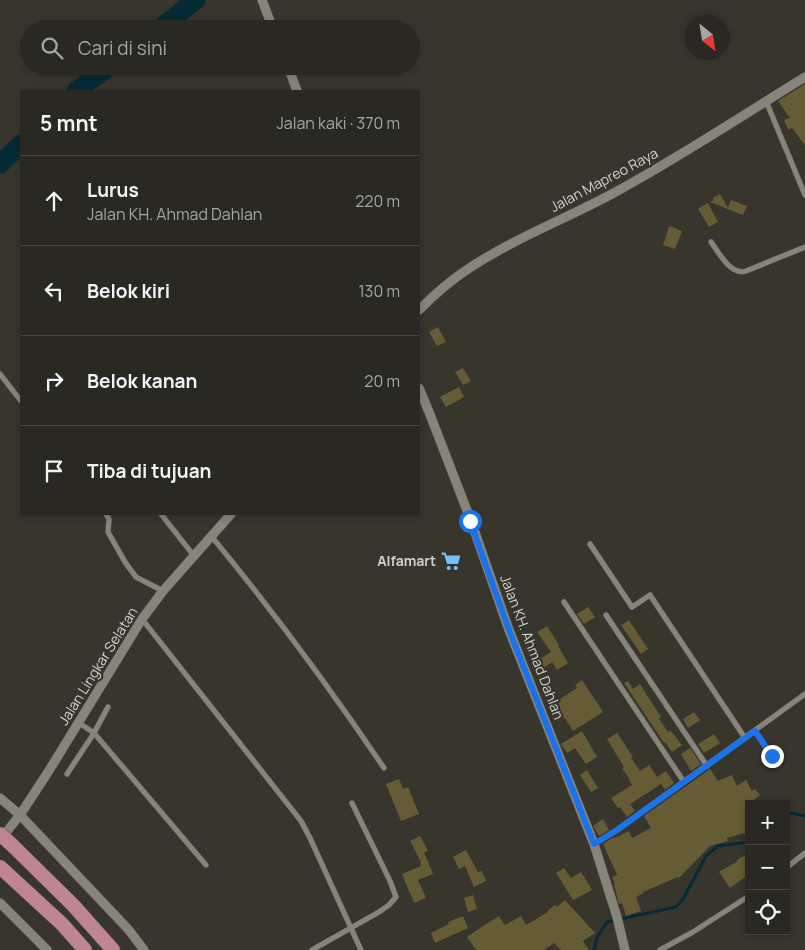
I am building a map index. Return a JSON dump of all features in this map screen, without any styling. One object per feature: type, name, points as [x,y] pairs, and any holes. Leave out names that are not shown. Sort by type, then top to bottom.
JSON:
[{"type":"highway","points":[[0,834],[6,843],[73,906],[113,950]]},
{"type":"highway","points":[[0,867],[62,924],[85,950]]},
{"type":"street","points":[[262,0],[270,20]]},
{"type":"street","points":[[291,75],[297,90]]},
{"type":"street","name":"Jalan Mapreo Raya","points":[[420,309],[467,269],[658,168],[805,77]]},
{"type":"street","points":[[766,101],[805,195]]},
{"type":"street","points":[[711,242],[729,266],[739,272],[746,271],[805,246]]},
{"type":"street","points":[[0,374],[20,401]]},
{"type":"street","name":"Jalan KH. Ahmad Dahlan","points":[[420,390],[509,630],[594,844],[617,917],[625,950]]},
{"type":"street","points":[[107,515],[110,519],[108,532],[125,562],[136,577],[163,592]]},
{"type":"street","points":[[162,515],[194,556]]},
{"type":"street","name":"Jalan Lingkar Selatan","points":[[6,843],[20,815],[79,723],[142,618],[230,515]]},
{"type":"street","points":[[212,536],[256,591],[384,768]]},
{"type":"street","points":[[590,544],[632,606],[650,595],[745,738]]},
{"type":"street","points":[[564,602],[684,782]]},
{"type":"street","points":[[606,615],[706,766]]},
{"type":"street","points":[[142,618],[301,821],[361,950]]},
{"type":"street","points":[[594,844],[617,830],[805,694]]},
{"type":"street","points":[[67,774],[94,733],[108,707]]},
{"type":"street","points":[[79,723],[94,733],[206,865]]},
{"type":"street","points":[[755,731],[772,756]]},
{"type":"street","points":[[0,798],[20,815],[128,929],[144,950]]},
{"type":"street","points":[[312,950],[389,906],[396,897],[352,803]]},
{"type":"street","points":[[790,865],[805,853]]},
{"type":"street","points":[[660,950],[693,932],[745,899]]},
{"type":"street","points":[[0,903],[47,950]]},
{"type":"building","points":[[805,84],[805,145],[792,128],[788,130],[784,120],[790,118],[778,101]]},
{"type":"building","points":[[720,194],[728,208],[731,200],[747,206],[743,215],[710,202]]},
{"type":"building","points":[[708,203],[718,222],[709,227],[698,209]]},
{"type":"building","points":[[669,226],[682,231],[675,249],[663,245]]},
{"type":"building","points":[[438,327],[446,342],[437,346],[429,332]]},
{"type":"building","points":[[463,368],[471,381],[463,385],[455,372]]},
{"type":"building","points":[[459,387],[464,397],[446,407],[440,397]]},
{"type":"building","points":[[588,607],[595,617],[584,624],[577,614]]},
{"type":"building","points":[[629,620],[648,649],[641,654],[621,625]]},
{"type":"building","points":[[547,626],[568,663],[557,670],[552,662],[539,671],[534,663],[551,652],[537,632]]},
{"type":"building","points":[[582,680],[603,712],[573,731],[560,711],[557,713],[552,704],[577,688],[575,685]]},
{"type":"building","points":[[628,681],[633,689],[640,684],[661,717],[659,719],[668,732],[670,730],[682,745],[672,752],[664,743],[624,683]]},
{"type":"building","points":[[694,712],[700,720],[688,728],[683,719]]},
{"type":"building","points":[[582,731],[597,757],[586,764],[575,748],[567,753],[561,744]]},
{"type":"building","points":[[617,733],[640,771],[649,765],[657,777],[666,771],[674,783],[665,790],[661,784],[630,804],[635,811],[627,817],[611,798],[632,785],[622,768],[624,767],[607,739]]},
{"type":"building","points":[[714,734],[720,743],[704,753],[698,744]]},
{"type":"building","points":[[690,748],[701,764],[691,771],[681,754]]},
{"type":"building","points":[[710,769],[718,781],[732,775],[737,786],[746,780],[752,791],[755,789],[760,795],[754,800],[745,800],[745,834],[727,838],[728,841],[710,846],[679,878],[643,892],[636,897],[641,911],[626,916],[622,903],[619,904],[612,877],[617,875],[603,844],[629,831],[632,838],[651,828],[644,816]]},
{"type":"building","points":[[587,770],[598,788],[591,792],[580,775]]},
{"type":"building","points":[[399,779],[403,789],[408,787],[419,814],[401,821],[386,784]]},
{"type":"building","points":[[603,819],[609,830],[599,836],[593,826]]},
{"type":"building","points":[[420,836],[428,851],[424,852],[433,874],[418,880],[426,898],[414,903],[402,874],[421,866],[421,862],[410,841]]},
{"type":"building","points":[[466,850],[478,872],[482,871],[486,881],[474,887],[465,866],[459,869],[453,857]]},
{"type":"building","points":[[745,855],[745,877],[730,888],[719,872]]},
{"type":"building","points":[[564,868],[571,878],[581,872],[592,890],[573,900],[556,873]]},
{"type":"building","points":[[473,895],[477,909],[468,912],[464,898]]},
{"type":"building","points":[[565,900],[595,933],[583,941],[589,950],[561,950],[554,943],[544,950],[476,950],[467,937],[499,916],[505,925],[521,916],[526,925],[548,912],[555,905],[557,907]]},
{"type":"building","points":[[463,916],[468,928],[435,943],[431,933],[449,924],[448,922]]},
{"type":"waterway","points":[[170,20],[196,0]]},
{"type":"waterway","points":[[77,90],[98,75]]},
{"type":"waterway","points":[[0,164],[20,145]]},
{"type":"waterway","points":[[790,813],[805,816]]},
{"type":"waterway","points":[[594,950],[597,938],[607,922],[676,907],[683,899],[706,856],[718,846],[745,843]]},
{"type":"place","name":"Alfamart","points":[[451,561]]},
{"type":"route","points":[[470,521],[509,630],[594,844],[617,830],[755,731],[772,756]]}]
